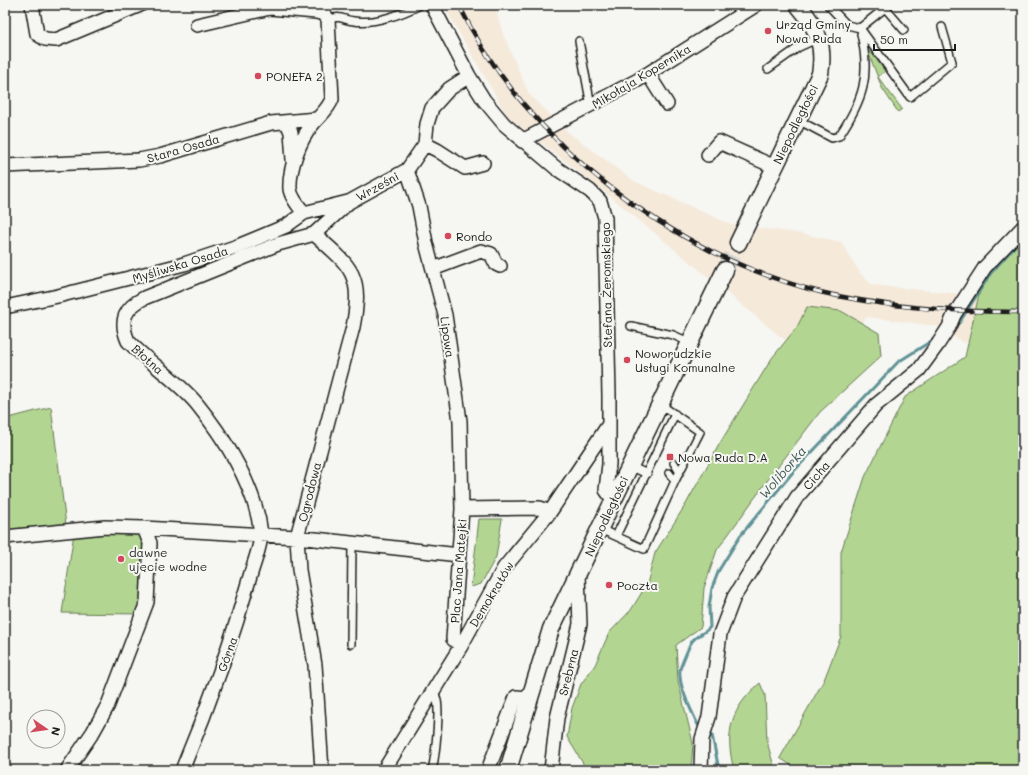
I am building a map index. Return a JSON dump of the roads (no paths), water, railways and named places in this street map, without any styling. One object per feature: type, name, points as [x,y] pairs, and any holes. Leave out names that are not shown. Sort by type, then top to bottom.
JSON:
[{"type":"street","points":[[32,5],[37,34],[45,38],[56,40],[140,5]]},
{"type":"street","name":"Stefana Żeromskiego","points":[[432,5],[469,76],[484,100],[504,124],[522,141],[556,168],[590,191],[600,201],[605,218],[609,424],[609,464],[606,490],[614,501]]},
{"type":"street","name":"Mikołaja Kopernika","points":[[522,141],[592,106],[648,74],[756,5]]},
{"type":"street","name":"Niepodległości","points":[[738,243],[820,74],[823,58],[819,38],[810,18],[798,5]]},
{"type":"street","points":[[197,25],[270,8],[316,12],[324,14],[328,19],[332,98],[329,106],[317,119],[305,136],[294,166],[290,190],[304,213]]},
{"type":"street","points":[[648,74],[667,104]]},
{"type":"street","name":"Wrześni","points":[[314,234],[349,202],[407,170],[425,144],[427,124],[432,108],[449,89],[469,76]]},
{"type":"street","name":"Stara Osada","points":[[5,166],[139,160],[160,156],[271,123],[317,119]]},
{"type":"street","points":[[287,122],[291,132],[294,166]]},
{"type":"street","points":[[708,155],[719,142],[775,167]]},
{"type":"street","points":[[425,144],[465,168],[483,163]]},
{"type":"street","name":"Lipowa","points":[[407,170],[419,206],[426,243],[445,315],[460,421],[462,509]]},
{"type":"street","name":"Myśliwska Osada","points":[[5,306],[58,296],[184,264],[238,246],[286,226],[304,213],[349,202]]},
{"type":"street","name":"Cicha","points":[[701,770],[702,739],[709,717],[720,634],[734,597],[797,497],[876,405],[919,370],[949,327],[954,315],[985,267],[1023,227]]},
{"type":"street","name":"Błotna","points":[[262,534],[254,504],[236,461],[196,404],[128,341],[124,331],[123,321],[136,303],[144,298],[278,244],[314,234]]},
{"type":"street","name":"Ogrodowa","points":[[314,234],[346,264],[356,283],[358,301],[353,327],[298,537],[300,570],[315,665],[322,770]]},
{"type":"street","points":[[433,268],[481,251],[491,254],[496,264],[500,266]]},
{"type":"street","name":"Niepodległości","points":[[508,770],[551,629],[725,270]]},
{"type":"street","name":"Demokratów","points":[[384,770],[460,646],[504,568],[550,512],[609,424]]},
{"type":"street","name":"Plac Jana Matejki","points":[[460,646],[454,639],[462,509],[540,508],[550,512]]},
{"type":"street","points":[[5,537],[105,527],[144,528],[262,534],[459,554]]},
{"type":"street","points":[[67,770],[93,732],[108,705],[147,602],[150,543],[144,528]]},
{"type":"street","name":"Górna","points":[[182,770],[203,721],[235,632],[262,534]]},
{"type":"street","name":"Srebrna","points":[[551,770],[557,718],[580,624],[578,575]]},
{"type":"street","points":[[488,770],[516,697],[530,698]]},
{"type":"lane","points":[[328,19],[339,16],[353,21],[366,22],[410,10],[420,5]]},
{"type":"lane","points":[[828,5],[847,25],[860,28],[910,97],[952,62],[942,27]]},
{"type":"lane","points":[[860,28],[885,8],[904,30]]},
{"type":"lane","points":[[798,120],[832,138],[839,136],[860,98],[865,83],[865,52],[860,28]]},
{"type":"lane","points":[[768,69],[799,47],[819,38]]},
{"type":"lane","points":[[578,41],[592,106]]},
{"type":"lane","points":[[631,326],[674,335],[689,342]]},
{"type":"lane","points":[[600,529],[644,549],[674,481],[700,432],[660,404]]},
{"type":"lane","points":[[616,536],[675,414]]},
{"type":"lane","points":[[679,453],[684,461]]},
{"type":"lane","points":[[674,463],[679,471]]},
{"type":"lane","points":[[630,466],[647,474]]},
{"type":"lane","points":[[669,472],[674,481]]},
{"type":"lane","points":[[351,644],[352,543]]},
{"type":"lane","points":[[432,693],[437,698],[438,713],[435,760],[432,770]]},
{"type":"waterway","name":"Woliborka","points":[[954,326],[959,323],[991,273],[1023,237]]},
{"type":"waterway","name":"Woliborka","points":[[702,728],[698,725],[683,690],[680,669],[693,640],[710,627],[709,607],[712,588],[719,570],[740,536],[793,472],[898,362],[936,338]]},
{"type":"waterway","name":"Woliborka","points":[[708,732],[712,735],[719,770]]},
{"type":"tunnel","points":[[725,270],[738,243]]},
{"type":"railway","points":[[459,5],[487,55],[523,103],[563,147],[609,186],[659,221],[711,251],[765,275],[820,292],[870,302],[946,310],[1023,312]]},
{"type":"place","name":"Urząd Gminy Nowa Ruda","points":[[768,31]]},
{"type":"place","name":"PONEFA 2","points":[[258,76]]},
{"type":"place","name":"Rondo","points":[[448,236]]},
{"type":"place","name":"Noworudzkie Usługi Komunalne","points":[[627,360]]},
{"type":"place","name":"Nowa Ruda D.A","points":[[670,457]]},
{"type":"place","name":"dawne ujęcie wodne","points":[[121,559]]},
{"type":"place","name":"Poczta","points":[[609,585]]}]
